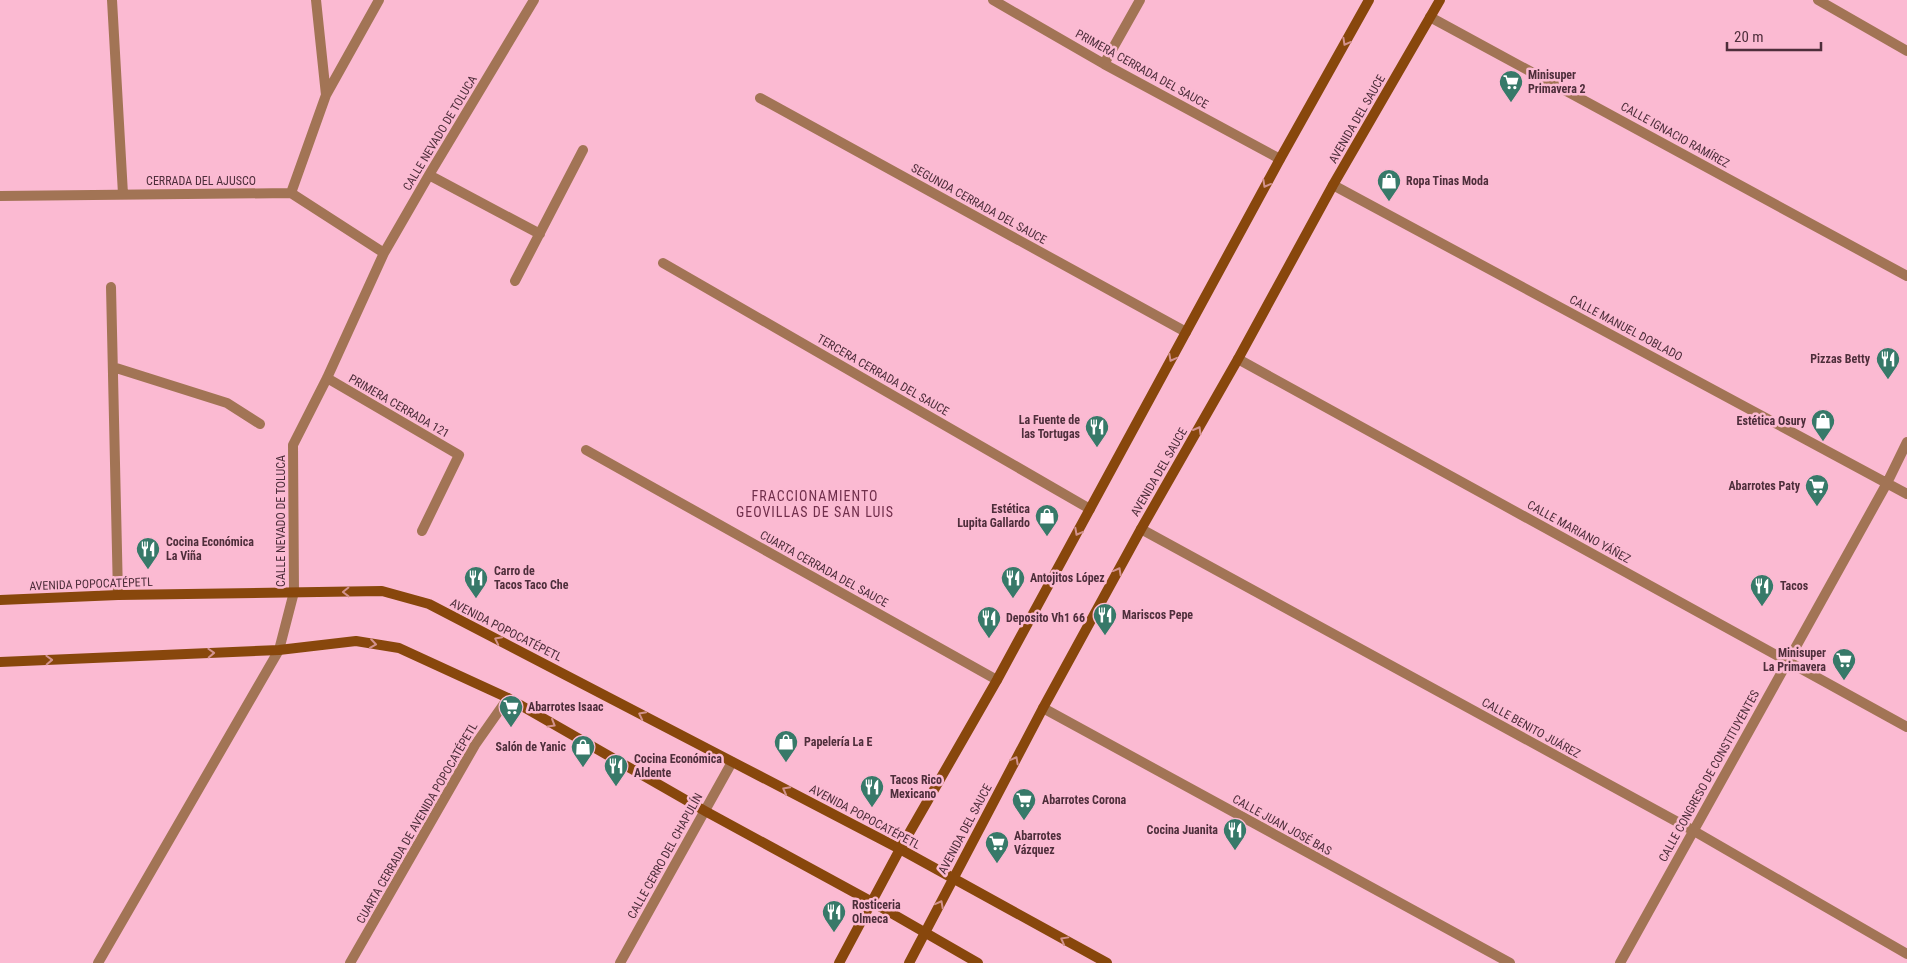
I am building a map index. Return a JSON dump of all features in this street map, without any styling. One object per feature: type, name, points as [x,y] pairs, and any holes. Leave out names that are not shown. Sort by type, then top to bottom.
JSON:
[{"type":"street","points":[[112,0],[123,194]]},
{"type":"street","points":[[316,0],[326,95]]},
{"type":"street","points":[[379,0],[326,95],[291,193],[384,253]]},
{"type":"street","name":"CALLE NEVADO DE TOLUCA","points":[[98,963],[279,650],[294,592],[293,445],[327,378],[384,253],[534,0]]},
{"type":"street","name":"PRIMERA CERRADA DEL SAUCE","points":[[993,0],[1104,64],[1280,158]]},
{"type":"street","points":[[1104,64],[1140,0]]},
{"type":"street","points":[[840,963],[900,849],[997,680],[1280,158],[1370,0]]},
{"type":"street","name":"AVENIDA DEL SAUCE","points":[[909,963],[1043,708],[1141,529],[1238,359],[1333,185],[1440,0]]},
{"type":"street","points":[[1818,0],[1907,51]]},
{"type":"street","name":"CALLE IGNACIO RAMÍREZ","points":[[1430,17],[1907,276]]},
{"type":"street","name":"SEGUNDA CERRADA DEL SAUCE","points":[[760,98],[1186,332]]},
{"type":"street","points":[[515,281],[583,150]]},
{"type":"street","points":[[429,175],[540,234]]},
{"type":"street","name":"CALLE MANUEL DOBLADO","points":[[1333,185],[1907,494]]},
{"type":"street","name":"CERRADA DEL AJUSCO","points":[[0,196],[291,193]]},
{"type":"street","name":"TERCERA CERRADA DEL SAUCE","points":[[663,263],[1090,509]]},
{"type":"street","points":[[111,287],[118,595]]},
{"type":"street","name":"CALLE MARIANO YÁÑEZ","points":[[1238,359],[1907,727]]},
{"type":"street","points":[[113,367],[227,403],[260,424]]},
{"type":"street","name":"PRIMERA CERRADA 121","points":[[327,378],[459,455],[422,531]]},
{"type":"street","name":"CALLE CONGRESO DE CONSTITUYENTES","points":[[1620,963],[1887,483],[1907,442]]},
{"type":"street","name":"CUARTA CERRADA DEL SAUCE","points":[[586,450],[997,680]]},
{"type":"street","name":"CALLE BENITO JUÁREZ","points":[[1141,529],[1694,831],[1907,954]]},
{"type":"street","name":"AVENIDA POPOCATÉPETL","points":[[0,600],[118,595],[382,591],[429,604],[900,849],[1107,963]]},
{"type":"street","points":[[0,662],[279,650],[356,641],[399,648],[508,698],[704,811],[872,902],[978,963]]},
{"type":"street","name":"CUARTA CERRADA DE AVENIDA POPOCATÉPETL","points":[[350,963],[475,745],[508,698]]},
{"type":"street","name":"CALLE JUAN JOSÉ BAS","points":[[1043,708],[1510,963]]},
{"type":"street","name":"CALLE CERRO DEL CHAPULÍN","points":[[620,963],[732,762]]},
{"type":"place","name":"Minisuper Primavera 2","points":[[1511,103]]},
{"type":"place","name":"Ropa Tinas Moda","points":[[1389,202]]},
{"type":"place","name":"Pizzas Betty","points":[[1888,380]]},
{"type":"place","name":"Estética Osury","points":[[1823,442]]},
{"type":"place","name":"La Fuente de las Tortugas","points":[[1097,448]]},
{"type":"place","name":"Abarrotes Paty","points":[[1817,507]]},
{"type":"place","name":"Estética Lupita Gallardo","points":[[1047,537]]},
{"type":"place","name":"Cocina Económica La Viña","points":[[148,570]]},
{"type":"place","name":"Carro de Tacos Taco Che","points":[[476,599]]},
{"type":"place","name":"Antojitos López","points":[[1013,599]]},
{"type":"place","name":"Tacos","points":[[1762,607]]},
{"type":"place","name":"Mariscos Pepe","points":[[1105,636]]},
{"type":"place","name":"Deposito Vh1 66","points":[[989,639]]},
{"type":"place","name":"Minisuper La Primavera","points":[[1844,681]]},
{"type":"place","name":"Abarrotes Isaac","points":[[511,728]]},
{"type":"place","name":"Papelería La E","points":[[786,763]]},
{"type":"place","name":"Salón de Yanic","points":[[583,768]]},
{"type":"place","name":"Cocina Económica Aldente","points":[[616,787]]},
{"type":"place","name":"Tacos Rico Mexicano","points":[[872,808]]},
{"type":"place","name":"Abarrotes Corona","points":[[1024,821]]},
{"type":"place","name":"Cocina Juanita","points":[[1235,851]]},
{"type":"place","name":"Abarrotes Vázquez","points":[[997,864]]},
{"type":"place","name":"Rosticeria Olmeca","points":[[834,933]]},
{"type":"district","name":"FRACCIONAMIENTO GEOVILLAS DE SAN LUIS","points":[[815,504]]}]
